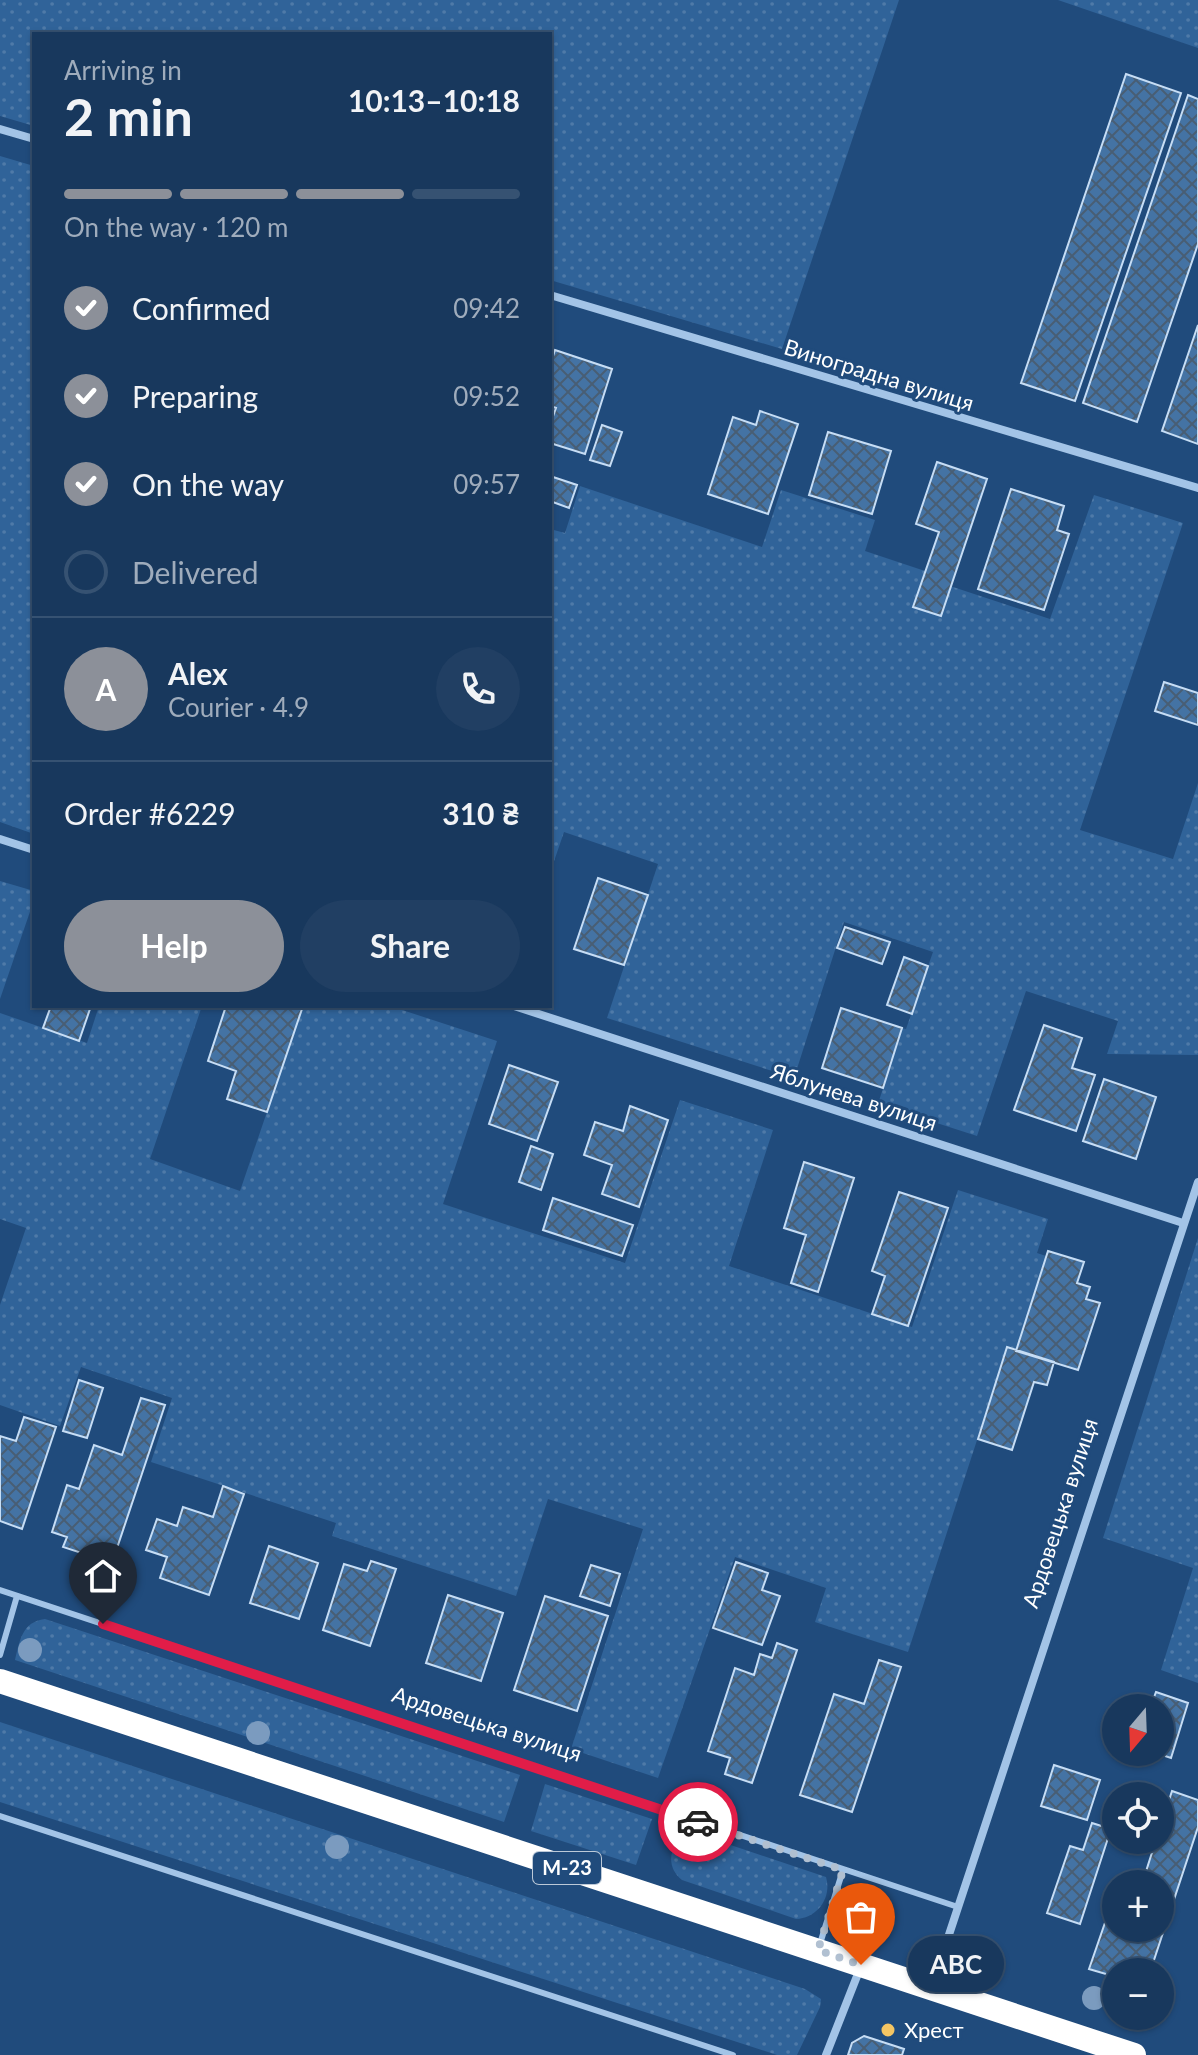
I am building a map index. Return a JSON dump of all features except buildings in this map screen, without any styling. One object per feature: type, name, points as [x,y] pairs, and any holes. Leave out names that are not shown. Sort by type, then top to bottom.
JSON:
[{"type":"highway","name":"М-23","points":[[0,1681],[1134,2055]]},
{"type":"street","points":[[0,129],[32,138]]},
{"type":"street","name":"Виноградна вулиця","points":[[552,296],[1198,488]]},
{"type":"street","points":[[0,839],[32,849]]},
{"type":"street","name":"Яблунева вулиця","points":[[520,1008],[1183,1223]]},
{"type":"street","name":"Ардовецька вулиця","points":[[931,1988],[1198,1182]]},
{"type":"street","points":[[826,2055],[861,1965]]},
{"type":"lane","name":"Ардовецька вулиця","points":[[0,1590],[958,1907]]},
{"type":"lane","points":[[0,1655],[17,1596]]},
{"type":"lane","points":[[0,1816],[733,2055]]},
{"type":"lane","points":[[818,1950],[843,1870]]},
{"type":"shaded area","points":[[0,0],[899,0],[782,349],[552,281],[552,32],[32,32],[32,125],[0,116]]},
{"type":"shaded area","points":[[1058,0],[1198,0],[1198,48]]},
{"type":"shaded area","points":[[0,156],[32,165],[32,833],[0,822]]},
{"type":"shaded area","points":[[580,486],[762,547],[781,490],[875,520],[865,551],[925,571],[914,606],[950,586],[1050,619],[1094,495],[1183,523],[1080,830],[1173,859],[1198,783],[1198,1055],[1107,1054],[1118,1021],[1026,991],[977,1136],[878,1104],[902,1028],[906,1029],[933,952],[844,922],[794,1078],[607,1018],[658,864],[564,832],[552,867],[552,530],[565,533]]},
{"type":"shaded area","points":[[0,881],[32,890],[32,906],[0,999]]},
{"type":"shaded area","points":[[98,1008],[201,1008],[150,1159],[240,1191],[302,1008],[396,1008],[497,1041],[443,1204],[625,1263],[680,1100],[773,1130],[729,1266],[912,1327],[958,1190],[1048,1219],[1037,1253],[1046,1256],[1016,1350],[1007,1348],[908,1652],[815,1622],[826,1588],[735,1557],[658,1778],[571,1749],[643,1529],[548,1499],[516,1596],[332,1536],[336,1523],[151,1462],[172,1398],[81,1367],[60,1426],[0,1405],[0,1305],[26,1228],[0,1219],[0,1013],[87,1043]]},
{"type":"shaded area","points":[[1198,1238],[1198,1683],[1161,1670],[1193,1568],[1103,1538]]},
{"type":"shaded area","points":[[45,1619],[520,1775],[504,1822],[15,1660],[27,1628]]},
{"type":"shaded area","points":[[0,1722],[805,1989],[821,1999],[820,2007],[797,2055],[777,2055],[0,1802]]},
{"type":"shaded area","points":[[545,1784],[652,1819],[636,1865],[531,1831]]},
{"type":"shaded area","points":[[687,1833],[695,1833],[826,1877],[827,1892],[822,1905],[811,1915],[796,1919],[682,1880],[673,1869],[671,1856],[676,1843]]},
{"type":"shaded area","points":[[857,1887],[892,1902],[891,1917],[872,1927],[860,1926],[855,1922],[846,1910],[851,1892]]},
{"type":"way so far","points":[[698,1822],[843,1870],[818,1950],[861,1965]]},
{"type":"place","name":"ABC","points":[[861,1965]]},
{"type":"place","name":"Хрест","points":[[888,2030]]},
{"type":"route","points":[[103,1624],[698,1822]]}]
